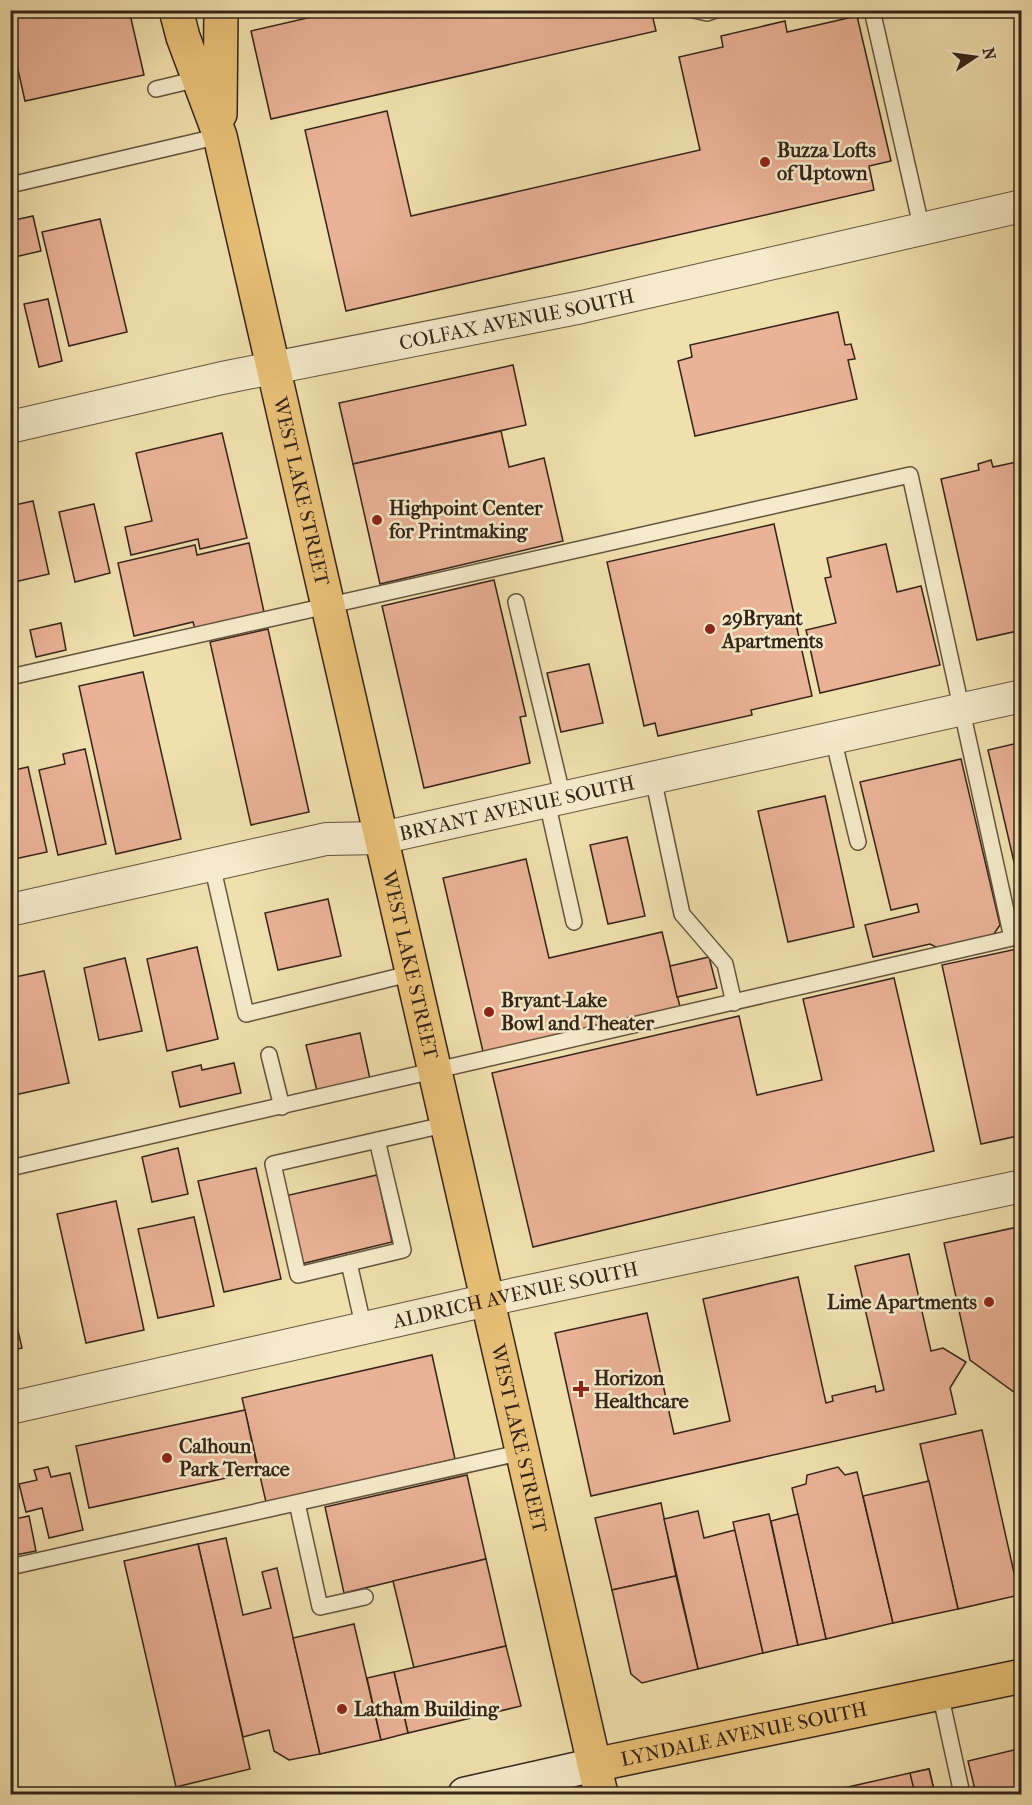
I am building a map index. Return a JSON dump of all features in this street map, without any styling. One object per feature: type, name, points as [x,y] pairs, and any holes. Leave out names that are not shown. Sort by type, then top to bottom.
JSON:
[{"type":"main road","name":"WEST LAKE STREET","points":[[176,10],[198,79],[220,136],[275,367],[597,1780]]},
{"type":"main road","name":"WEST LAKE STREET","points":[[220,136],[221,10]]},
{"type":"main road","name":"LYNDALE AVENUE SOUTH","points":[[465,1794],[597,1780],[940,1693],[1022,1676]]},
{"type":"street","name":"COLFAX AVENUE SOUTH","points":[[10,427],[275,367],[582,307],[1022,206]]},
{"type":"street","name":"BRYANT AVENUE SOUTH","points":[[10,910],[326,839],[381,838],[1022,696]]},
{"type":"street","name":"ALDRICH AVENUE SOUTH","points":[[10,1408],[488,1300],[1022,1186]]},
{"type":"lane","points":[[694,10],[707,13],[716,10]]},
{"type":"lane","points":[[872,10],[922,230]]},
{"type":"lane","points":[[156,89],[198,79]]},
{"type":"lane","points":[[10,185],[220,136]]},
{"type":"lane","points":[[10,677],[910,475],[1012,938],[10,1168]]},
{"type":"lane","points":[[516,603],[555,800],[574,922]]},
{"type":"lane","points":[[834,738],[858,842]]},
{"type":"lane","points":[[652,778],[682,914],[725,964],[734,1003]]},
{"type":"lane","points":[[212,865],[246,1014],[413,974]]},
{"type":"lane","points":[[269,1055],[282,1107]]},
{"type":"lane","points":[[377,1140],[403,1250],[298,1275],[273,1164],[377,1140],[448,1124]]},
{"type":"lane","points":[[349,1263],[364,1329]]},
{"type":"lane","points":[[10,1566],[523,1452]]},
{"type":"lane","points":[[297,1503],[320,1607],[365,1597]]},
{"type":"lane","points":[[940,1693],[962,1794]]},
{"type":"building","points":[[10,10],[129,10],[144,75],[25,101],[10,34]]},
{"type":"building","points":[[342,10],[651,10],[656,31],[271,119],[251,31]]},
{"type":"building","name":"Buzza Lofts of Uptown","points":[[857,16],[891,161],[869,166],[874,190],[346,311],[305,130],[387,111],[411,216],[700,150],[679,57],[723,47],[721,36],[785,21],[787,32]]},
{"type":"building","points":[[33,216],[41,251],[10,258],[10,221]]},
{"type":"building","points":[[100,219],[127,332],[69,346],[42,232]]},
{"type":"building","points":[[48,299],[62,361],[39,367],[24,304]]},
{"type":"building","points":[[838,312],[845,345],[851,344],[855,359],[848,360],[857,399],[695,436],[678,361],[692,357],[690,345]]},
{"type":"building","points":[[513,365],[526,425],[353,464],[339,403]]},
{"type":"building","points":[[501,431],[509,467],[544,458],[563,541],[380,584],[353,464]]},
{"type":"building","points":[[222,433],[247,538],[200,549],[198,539],[131,555],[125,527],[152,521],[136,453]]},
{"type":"building","points":[[991,460],[993,467],[1022,461],[1022,630],[977,640],[941,479],[979,470],[978,464]]},
{"type":"building","points":[[33,501],[49,574],[10,583],[10,506]]},
{"type":"building","points":[[94,504],[110,573],[75,582],[59,512]]},
{"type":"building","name":"29Bryant Apartments","points":[[774,524],[812,696],[751,710],[752,715],[658,736],[655,723],[644,726],[607,562]]},
{"type":"building","points":[[249,543],[264,612],[195,629],[193,622],[134,636],[118,563],[195,545],[197,555]]},
{"type":"building","points":[[886,544],[897,592],[921,586],[940,665],[820,693],[806,630],[836,623],[825,578],[831,577],[827,558]]},
{"type":"building","points":[[494,580],[526,716],[520,717],[530,763],[424,788],[382,606]]},
{"type":"building","points":[[61,623],[66,650],[36,657],[30,630]]},
{"type":"building","points":[[268,629],[309,812],[251,825],[210,642]]},
{"type":"building","points":[[589,664],[603,723],[561,732],[547,673]]},
{"type":"building","points":[[143,672],[181,839],[116,854],[79,686]]},
{"type":"building","points":[[1022,742],[1022,860],[1014,862],[988,750]]},
{"type":"building","points":[[85,749],[106,844],[58,855],[39,770],[65,764],[63,754]]},
{"type":"building","points":[[961,759],[1000,925],[991,938],[942,950],[930,944],[873,957],[865,925],[919,912],[917,904],[891,910],[860,782]]},
{"type":"building","points":[[28,767],[47,852],[10,860],[10,771]]},
{"type":"building","points":[[825,796],[854,927],[788,942],[758,811]]},
{"type":"building","points":[[627,837],[645,916],[608,924],[590,845]]},
{"type":"building","points":[[526,859],[549,958],[662,932],[681,1011],[484,1056],[443,878]]},
{"type":"building","points":[[328,899],[341,956],[278,970],[265,913]]},
{"type":"building","points":[[197,947],[218,1039],[167,1051],[147,959]]},
{"type":"building","points":[[1022,948],[1022,1135],[981,1144],[942,965]]},
{"type":"building","points":[[709,957],[717,988],[677,997],[670,966]]},
{"type":"building","points":[[125,958],[142,1031],[99,1040],[84,968]]},
{"type":"building","points":[[44,971],[69,1083],[10,1096],[10,978]]},
{"type":"building","points":[[894,978],[934,1151],[533,1247],[492,1073],[739,1016],[757,1095],[822,1080],[803,999]]},
{"type":"building","points":[[360,1033],[370,1079],[317,1091],[306,1045]]},
{"type":"building","points":[[234,1063],[241,1093],[180,1107],[172,1072],[201,1065],[202,1070]]},
{"type":"building","points":[[178,1148],[188,1194],[152,1202],[142,1157]]},
{"type":"building","points":[[256,1168],[281,1279],[224,1292],[198,1181]]},
{"type":"building","points":[[377,1175],[392,1242],[301,1264],[285,1196]]},
{"type":"building","points":[[116,1201],[144,1330],[86,1343],[57,1214]]},
{"type":"building","points":[[194,1217],[214,1306],[158,1318],[138,1229]]},
{"type":"building","name":"Lime Apartments","points":[[1022,1226],[1022,1398],[970,1360],[944,1243]]},
{"type":"building","points":[[909,1254],[931,1351],[943,1348],[966,1362],[950,1388],[956,1414],[591,1496],[555,1333],[647,1313],[674,1434],[730,1421],[703,1299],[798,1277],[826,1403],[833,1401],[832,1396],[875,1386],[876,1392],[884,1390],[855,1266]]},
{"type":"building","points":[[10,1297],[22,1348],[10,1351]]},
{"type":"building","points":[[432,1355],[455,1459],[266,1502],[242,1398]]},
{"type":"building","name":"Calhoun Park Terrace","points":[[245,1410],[258,1471],[89,1508],[76,1446]]},
{"type":"building","points":[[982,1430],[1019,1595],[958,1609],[920,1444]]},
{"type":"building","points":[[48,1467],[51,1477],[70,1473],[83,1530],[49,1538],[42,1508],[26,1512],[19,1484],[37,1480],[34,1470]]},
{"type":"building","points":[[838,1467],[845,1475],[857,1472],[893,1623],[826,1639],[792,1488],[806,1484],[807,1475]]},
{"type":"building","points":[[467,1475],[486,1559],[344,1593],[325,1507]]},
{"type":"building","points":[[929,1481],[958,1609],[893,1623],[863,1496]]},
{"type":"building","points":[[661,1503],[676,1576],[612,1590],[595,1518]]},
{"type":"building","points":[[698,1511],[704,1538],[735,1530],[763,1653],[698,1669],[664,1519]]},
{"type":"building","points":[[769,1514],[798,1645],[763,1653],[733,1522]]},
{"type":"building","points":[[798,1514],[826,1639],[798,1645],[771,1521]]},
{"type":"building","points":[[29,1516],[36,1551],[10,1556],[10,1520]]},
{"type":"building","points":[[226,1538],[243,1615],[271,1608],[262,1572],[277,1568],[320,1754],[289,1760],[274,1751],[269,1730],[243,1737],[198,1544]]},
{"type":"building","points":[[198,1544],[250,1769],[176,1787],[124,1561]]},
{"type":"building","points":[[486,1559],[506,1646],[414,1668],[393,1581]]},
{"type":"building","points":[[676,1576],[698,1669],[642,1683],[631,1674],[612,1590]]},
{"type":"building","name":"Latham Building","points":[[354,1624],[381,1740],[320,1754],[293,1638]]},
{"type":"building","points":[[506,1646],[521,1706],[408,1733],[394,1672]]},
{"type":"building","points":[[394,1672],[408,1733],[381,1740],[367,1678]]},
{"type":"building","points":[[1022,1748],[1022,1794],[976,1794],[968,1761]]},
{"type":"building","points":[[929,1769],[935,1794],[817,1794],[910,1773]]},
{"type":"building","points":[[929,1769],[935,1794],[915,1794],[910,1773]]},
{"type":"place","name":"Buzza Lofts of Uptown","points":[[765,162]]},
{"type":"place","name":"Highpoint Center for Printmaking","points":[[377,520]]},
{"type":"place","name":"29Bryant Apartments","points":[[710,629]]},
{"type":"place","name":"Bryant-Lake Bowl and Theater","points":[[489,1012]]},
{"type":"place","name":"Lime Apartments","points":[[989,1302]]},
{"type":"place","name":"Horizon Healthcare","points":[[581,1389]]},
{"type":"place","name":"Calhoun Park Terrace","points":[[167,1458]]},
{"type":"place","name":"Latham Building","points":[[342,1709]]}]
